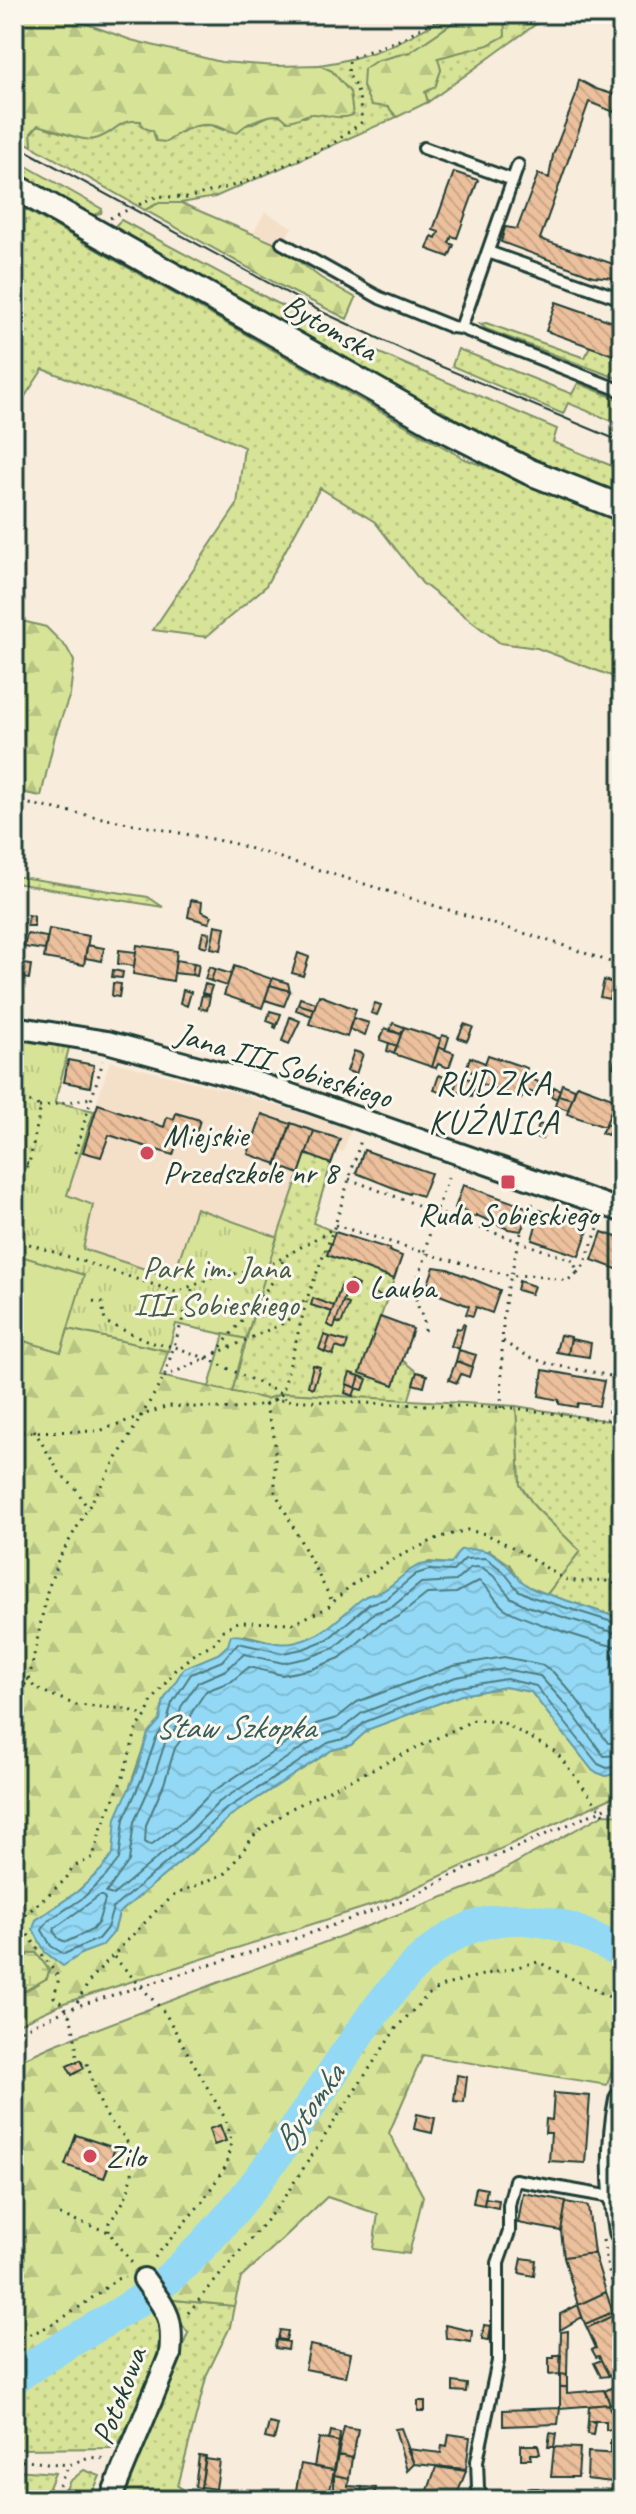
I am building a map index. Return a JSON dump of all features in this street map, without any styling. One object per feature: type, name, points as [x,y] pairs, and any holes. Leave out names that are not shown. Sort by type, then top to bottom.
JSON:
[{"type":"street","name":"Bytomska","points":[[14,186],[441,427],[530,472],[622,508]]},
{"type":"street","name":"Jana III Sobieskiego","points":[[14,1027],[107,1042],[257,1083],[614,1208]]},
{"type":"street","points":[[622,2100],[615,2149],[622,2231]]},
{"type":"street","name":"Potokowa","points":[[110,2500],[170,2355],[171,2319],[142,2276]]},
{"type":"lane","points":[[424,148],[513,180]]},
{"type":"lane","points":[[461,328],[518,165]]},
{"type":"lane","points":[[282,243],[380,298],[622,391]]},
{"type":"lane","points":[[488,252],[622,299]]},
{"type":"lane","points":[[482,2500],[478,2488],[477,2461],[498,2361],[498,2263],[509,2232],[509,2205],[515,2180],[617,2198]]},
{"type":"path","points":[[95,231],[107,220],[158,196],[186,198],[243,183],[331,145],[362,122],[359,95],[348,73],[350,58],[399,40],[446,14]]},
{"type":"path","points":[[14,801],[232,843],[622,966]]},
{"type":"path","points":[[75,1153],[107,1042]]},
{"type":"path","points":[[14,1098],[39,1107],[91,1098]]},
{"type":"path","points":[[14,1183],[29,1164],[39,1107]]},
{"type":"path","points":[[14,1432],[99,1431],[168,1406],[237,1409],[265,1404],[282,1394],[308,1296],[367,1121]]},
{"type":"path","points":[[424,1331],[425,1322],[416,1300],[417,1283],[436,1212],[457,1152]]},
{"type":"path","points":[[14,1154],[19,1161],[29,1164]]},
{"type":"path","points":[[14,1167],[19,1161]]},
{"type":"path","points":[[349,1179],[574,1261],[577,1273]]},
{"type":"path","points":[[501,1408],[508,1287],[518,1241],[541,1182]]},
{"type":"path","points":[[14,1239],[176,1292],[218,1276],[261,1270],[334,1226],[511,1276],[536,1275],[567,1281],[584,1265],[614,1208]]},
{"type":"path","points":[[213,1356],[274,1280],[286,1253]]},
{"type":"path","points":[[14,1697],[29,1680],[47,1592],[58,1560],[164,1377],[193,1287]]},
{"type":"path","points":[[164,1377],[286,1322],[308,1296]]},
{"type":"path","points":[[93,1301],[102,1303],[105,1322],[153,1343],[208,1359],[282,1394],[286,1400]]},
{"type":"path","points":[[503,1341],[545,1365],[614,1377]]},
{"type":"path","points":[[607,1421],[614,1377],[622,1355]]},
{"type":"path","points":[[274,1400],[514,1408],[622,1423]]},
{"type":"path","points":[[265,1404],[275,1440],[275,1492],[333,1602]]},
{"type":"path","points":[[34,1430],[59,1472],[77,1490],[88,1509]]},
{"type":"path","points":[[109,2232],[109,2222],[118,2212],[132,2174],[128,2142],[106,2115],[86,2061],[77,2065],[76,2043],[67,2010],[54,1997],[59,1978],[26,1932],[16,1929],[23,1917],[66,1879],[72,1868],[93,1857],[123,1777],[137,1728],[175,1670],[194,1654],[216,1642],[223,1630],[238,1622],[294,1623],[327,1608],[350,1586],[398,1557],[438,1538],[467,1530],[486,1534],[516,1549],[564,1579],[581,1582],[603,1580],[622,1586]]},
{"type":"path","points":[[14,1670],[35,1688],[76,1705],[127,1709],[146,1716]]},
{"type":"path","points":[[69,2016],[92,1977],[176,1894],[226,1873],[256,1833],[292,1808],[474,1720],[502,1722],[556,1752],[602,1812]]},
{"type":"path","points":[[14,2033],[74,2007],[297,1938],[409,1898],[451,1876],[622,1801]]},
{"type":"path","points":[[14,2339],[34,2334],[117,2279],[142,2276],[202,2202],[226,2166],[231,2142],[226,2120],[165,2013],[113,1956]]},
{"type":"path","points":[[172,2331],[288,2193],[397,2027],[428,1995],[440,1987],[466,1979],[538,1962],[622,2003]]},
{"type":"path","points":[[60,2215],[109,2232],[142,2276]]},
{"type":"path","points":[[14,2460],[69,2465],[89,2457],[107,2460],[122,2470]]},
{"type":"path","points":[[52,2500],[69,2465]]},
{"type":"path","points":[[134,2497],[177,2500]]},
{"type":"shaded area","points":[[265,212],[292,227],[281,247],[254,232]]},
{"type":"shaded area","name":"Miejskie Przedszkole nr 8","points":[[110,1061],[233,1092],[351,1129],[343,1152],[310,1142],[277,1237],[196,1208],[173,1278],[83,1249],[67,1195]]},
{"type":"green space","points":[[14,14],[59,14],[131,40],[221,62],[319,65],[332,71],[350,92],[353,115],[312,114],[287,121],[280,115],[268,116],[250,123],[237,133],[199,125],[167,142],[156,141],[153,131],[142,127],[141,121],[121,124],[95,139],[75,137],[38,125],[31,133],[32,146],[14,136]]},
{"type":"green space","points":[[452,14],[466,14],[410,52],[376,61],[388,107],[397,117],[215,197],[159,203],[145,210],[32,146],[31,133],[38,125],[74,137],[94,139],[133,121],[141,121],[143,127],[153,131],[176,134],[195,126],[211,125],[223,130],[251,124],[271,115],[305,117],[350,92],[332,71],[319,65],[388,47]]},
{"type":"green space","points":[[466,14],[504,14],[505,36],[488,45],[438,58],[441,70],[435,87],[425,92],[428,102],[397,117],[388,107],[371,105],[363,87],[364,69],[376,61],[410,52]]},
{"type":"green space","points":[[504,14],[550,14],[428,102],[425,92],[435,86],[441,70],[437,58],[457,52],[503,24]]},
{"type":"green space","points":[[14,159],[102,209],[101,213],[89,216],[14,175]]},
{"type":"green space","points":[[14,203],[465,459],[622,519],[622,680],[537,648],[500,643],[422,583],[375,522],[320,488],[265,587],[206,637],[153,630],[237,505],[244,447],[43,369],[14,413]]},
{"type":"green space","points":[[159,203],[181,203],[274,243],[321,278],[356,298],[347,319],[145,210]]},
{"type":"green space","points":[[121,220],[356,343],[557,429],[553,442],[622,470],[622,496],[495,444],[112,229]]},
{"type":"green space","points":[[486,323],[585,358],[590,346],[622,358],[622,380],[486,329],[480,324]]},
{"type":"green space","points":[[458,349],[572,394],[578,383],[622,401],[622,425],[568,403],[563,414],[452,366]]},
{"type":"green space","points":[[14,619],[46,627],[67,648],[74,661],[70,694],[55,736],[41,796],[14,791]]},
{"type":"green space","points":[[14,876],[148,897],[163,907],[14,883]]},
{"type":"green space","name":"Park im. Jana III Sobieskiego","points":[[14,1039],[47,1045],[70,1044],[55,1102],[94,1111],[67,1195],[93,1205],[83,1249],[173,1278],[196,1208],[277,1237],[246,1339],[176,1324],[168,1351],[68,1329],[61,1352],[14,1338]]},
{"type":"green space","points":[[306,1154],[331,1164],[313,1223],[335,1232],[327,1255],[394,1279],[361,1373],[394,1385],[402,1360],[417,1372],[408,1402],[285,1393],[266,1399],[232,1392],[263,1279]]},
{"type":"green space","points":[[14,1254],[84,1275],[61,1352],[14,1338]]},
{"type":"green space","points":[[68,1329],[168,1351],[160,1376],[266,1399],[285,1393],[516,1406],[520,1485],[535,1507],[580,1551],[547,1594],[522,1584],[509,1564],[489,1550],[451,1564],[429,1562],[381,1593],[366,1596],[324,1632],[301,1642],[284,1645],[245,1635],[218,1654],[185,1668],[164,1700],[160,1720],[148,1734],[128,1792],[113,1854],[77,1892],[36,1920],[45,1952],[62,1965],[114,1932],[119,1913],[230,1816],[332,1750],[351,1745],[369,1729],[461,1695],[505,1687],[531,1692],[593,1771],[606,1776],[622,1772],[622,1793],[391,1899],[64,2003],[14,2026],[14,1997],[47,1978],[49,1970],[36,1953],[30,1953],[14,1965],[14,1338],[61,1351]]},
{"type":"green space","points":[[224,1334],[246,1339],[232,1392],[209,1387]]},
{"type":"green space","points":[[516,1406],[622,1423],[622,1619],[547,1594],[580,1551],[535,1507],[520,1485]]},
{"type":"green space","points":[[604,1814],[622,1815],[622,2041],[607,2085],[423,2055],[389,2133],[423,2196],[409,2254],[373,2249],[378,2214],[327,2197],[241,2278],[234,2306],[165,2299],[148,2285],[14,2371],[14,2063],[478,1884]]},
{"type":"green space","points":[[30,1953],[36,1953],[49,1970],[47,1978],[14,1997],[14,1965]]},
{"type":"green space","points":[[165,2299],[234,2306],[230,2327],[207,2374],[178,2486],[189,2493],[214,2500],[122,2500],[188,2333]]},
{"type":"green space","points":[[149,2302],[163,2326],[153,2374],[129,2426],[115,2448],[14,2449],[14,2390],[51,2369]]},
{"type":"green space","points":[[14,2470],[55,2473],[44,2500],[14,2500]]},
{"type":"green space","points":[[84,2470],[100,2476],[89,2500],[62,2500],[69,2482]]},
{"type":"water","name":"Staw Szkopka","points":[[476,1549],[495,1555],[535,1590],[622,1619],[622,1772],[606,1776],[593,1771],[531,1692],[505,1687],[461,1695],[369,1729],[351,1745],[332,1750],[230,1816],[119,1913],[114,1932],[102,1946],[83,1953],[63,1966],[45,1952],[33,1929],[36,1920],[77,1892],[113,1854],[116,1818],[136,1773],[148,1734],[160,1720],[164,1700],[184,1668],[218,1654],[228,1645],[231,1635],[281,1643],[307,1639],[325,1629],[363,1598],[383,1591],[414,1568],[428,1564],[451,1564],[460,1550]]},
{"type":"building","points":[[579,80],[622,97],[622,115],[589,102],[540,239],[622,267],[622,285],[613,281],[614,278],[593,276],[501,242],[505,227],[517,229],[538,174],[549,178],[553,155]]},
{"type":"building","points":[[454,172],[478,180],[457,238],[452,236],[449,243],[454,245],[449,257],[427,249],[432,236],[436,238],[439,232],[433,230]]},
{"type":"building","points":[[556,302],[622,325],[622,358],[546,331]]},
{"type":"building","points":[[191,900],[202,902],[201,911],[212,916],[209,923],[188,917]]},
{"type":"building","points":[[28,915],[34,916],[34,926],[27,926]]},
{"type":"building","points":[[215,925],[225,927],[221,950],[211,948]]},
{"type":"building","points":[[49,929],[89,936],[84,965],[44,958]]},
{"type":"building","points":[[203,932],[210,933],[207,947],[200,945]]},
{"type":"building","points":[[27,934],[47,937],[45,950],[24,947]]},
{"type":"building","points":[[87,945],[104,948],[102,961],[85,958]]},
{"type":"building","points":[[137,945],[177,951],[173,981],[133,974]]},
{"type":"building","points":[[119,950],[136,952],[134,966],[118,964]]},
{"type":"building","points":[[298,953],[309,957],[303,976],[292,973]]},
{"type":"building","points":[[176,960],[194,963],[192,975],[174,973]]},
{"type":"building","points":[[194,963],[199,964],[197,976],[192,975]]},
{"type":"building","points":[[23,964],[31,965],[29,979],[21,978]]},
{"type":"building","points":[[234,966],[272,979],[262,1008],[224,995]]},
{"type":"building","points":[[209,967],[215,969],[211,981],[205,979]]},
{"type":"building","points":[[215,969],[231,974],[227,986],[211,981]]},
{"type":"building","points":[[113,970],[123,972],[122,978],[112,977]]},
{"type":"building","points":[[273,978],[288,983],[290,991],[270,985]]},
{"type":"building","points":[[604,980],[613,983],[609,999],[600,997]]},
{"type":"building","points":[[113,983],[121,984],[119,997],[112,996]]},
{"type":"building","points":[[205,984],[212,986],[209,995],[202,993]]},
{"type":"building","points":[[270,985],[290,991],[284,1006],[265,1000]]},
{"type":"building","points":[[183,990],[191,992],[187,1006],[180,1003]]},
{"type":"building","points":[[202,995],[210,997],[207,1010],[199,1008]]},
{"type":"building","points":[[319,995],[356,1009],[347,1037],[309,1024]]},
{"type":"building","points":[[300,998],[316,1003],[314,1009],[298,1004]]},
{"type":"building","points":[[375,1003],[381,1005],[377,1015],[371,1013]]},
{"type":"building","points":[[298,1004],[314,1009],[312,1016],[296,1010]]},
{"type":"building","points":[[270,1011],[281,1014],[276,1028],[275,1024],[267,1021]]},
{"type":"building","points":[[290,1017],[300,1021],[289,1044],[282,1041]]},
{"type":"building","points":[[353,1018],[369,1023],[365,1035],[349,1029]]},
{"type":"building","points":[[393,1023],[404,1027],[401,1034],[390,1031]]},
{"type":"building","points":[[464,1024],[473,1027],[467,1041],[458,1038]]},
{"type":"building","points":[[404,1027],[441,1039],[432,1067],[394,1054]]},
{"type":"building","points":[[385,1028],[401,1034],[397,1046],[380,1040]]},
{"type":"building","points":[[442,1035],[449,1037],[445,1050],[438,1047]]},
{"type":"building","points":[[389,1043],[397,1046],[394,1054],[387,1051]]},
{"type":"building","points":[[438,1047],[454,1053],[449,1068],[438,1064],[436,1068],[432,1067]]},
{"type":"building","points":[[354,1051],[363,1054],[356,1074],[347,1071]]},
{"type":"building","points":[[488,1055],[527,1068],[516,1096],[478,1083]]},
{"type":"building","points":[[616,1056],[622,1058],[620,1070],[613,1067]]},
{"type":"building","points":[[470,1057],[485,1063],[481,1075],[466,1070]]},
{"type":"building","points":[[68,1060],[94,1065],[90,1087],[64,1082]]},
{"type":"building","points":[[439,1075],[449,1079],[444,1094],[434,1090]]},
{"type":"building","points":[[458,1076],[477,1081],[472,1096],[454,1091]]},
{"type":"building","points":[[523,1076],[539,1082],[535,1094],[519,1088]]},
{"type":"building","points":[[562,1084],[575,1089],[572,1099],[558,1095]]},
{"type":"building","points":[[577,1085],[615,1099],[605,1127],[567,1114]]},
{"type":"building","points":[[554,1087],[560,1090],[557,1099],[551,1096]]},
{"type":"building","points":[[519,1088],[534,1093],[532,1097],[523,1094],[521,1099],[512,1096],[516,1096]]},
{"type":"building","points":[[558,1095],[572,1099],[568,1110],[555,1105]]},
{"type":"building","points":[[614,1103],[622,1106],[622,1118],[610,1114]]},
{"type":"building","points":[[98,1104],[164,1127],[167,1117],[174,1119],[176,1113],[200,1120],[195,1137],[180,1133],[173,1155],[109,1135],[101,1157],[83,1152]]},
{"type":"building","points":[[262,1114],[291,1124],[277,1164],[248,1154]]},
{"type":"building","points":[[610,1114],[622,1118],[620,1129],[606,1124]]},
{"type":"building","points":[[291,1123],[314,1131],[299,1174],[276,1165]]},
{"type":"building","points":[[539,1124],[547,1127],[542,1139],[535,1137]]},
{"type":"building","points":[[606,1124],[611,1126],[608,1135],[601,1133]]},
{"type":"building","points":[[314,1131],[340,1139],[331,1164],[306,1154]]},
{"type":"building","points":[[364,1150],[431,1173],[422,1196],[356,1173]]},
{"type":"building","points":[[463,1185],[529,1208],[521,1231],[508,1229],[476,1215],[467,1215],[468,1212],[455,1208]]},
{"type":"building","points":[[540,1210],[589,1227],[579,1256],[532,1240]]},
{"type":"building","points":[[335,1232],[390,1249],[402,1256],[394,1279],[327,1255]]},
{"type":"building","points":[[602,1232],[622,1239],[622,1271],[592,1260]]},
{"type":"building","points":[[434,1267],[448,1269],[500,1290],[492,1313],[476,1307],[473,1316],[466,1314],[469,1306],[426,1290]]},
{"type":"building","name":"Lauba","points":[[350,1281],[358,1285],[355,1293],[347,1290]]},
{"type":"building","points":[[519,1281],[534,1286],[531,1294],[517,1290]]},
{"type":"building","points":[[341,1287],[347,1290],[334,1328],[327,1325]]},
{"type":"building","points":[[374,1292],[380,1296],[375,1304],[368,1300]]},
{"type":"building","points":[[313,1298],[334,1306],[332,1312],[311,1305]]},
{"type":"building","points":[[343,1302],[349,1304],[341,1324],[336,1322]]},
{"type":"building","points":[[380,1317],[413,1329],[394,1385],[360,1373]]},
{"type":"building","points":[[463,1324],[459,1349],[451,1346],[457,1328],[461,1329]]},
{"type":"building","points":[[324,1335],[330,1337],[325,1352],[319,1349]]},
{"type":"building","points":[[560,1335],[571,1337],[568,1354],[556,1352]]},
{"type":"building","points":[[330,1337],[348,1342],[345,1350],[336,1347],[333,1355],[325,1352]]},
{"type":"building","points":[[571,1339],[591,1343],[589,1357],[568,1354]]},
{"type":"building","points":[[459,1350],[476,1355],[472,1367],[456,1361]]},
{"type":"building","points":[[456,1361],[472,1367],[469,1377],[461,1374],[457,1383],[449,1380]]},
{"type":"building","points":[[313,1365],[320,1367],[313,1388],[308,1386]]},
{"type":"building","points":[[543,1370],[604,1381],[599,1406],[559,1404],[559,1400],[539,1396]]},
{"type":"building","points":[[417,1372],[427,1375],[424,1387],[413,1384]]},
{"type":"building","points":[[350,1373],[360,1376],[356,1388],[346,1384]]},
{"type":"building","points":[[622,1373],[622,1414],[615,1413]]},
{"type":"building","points":[[360,1376],[367,1379],[363,1390],[356,1388]]},
{"type":"building","points":[[347,1384],[356,1388],[353,1396],[345,1393]]},
{"type":"building","points":[[80,2060],[84,2068],[72,2075],[67,2066]]},
{"type":"building","points":[[457,2075],[467,2077],[464,2102],[454,2101]]},
{"type":"building","points":[[554,2093],[590,2096],[585,2163],[549,2161],[551,2133],[545,2133],[546,2119],[552,2120]]},
{"type":"building","points":[[417,2114],[435,2118],[432,2133],[414,2129]]},
{"type":"building","points":[[220,2125],[226,2141],[214,2145],[209,2129]]},
{"type":"building","name":"Zilo","points":[[76,2135],[115,2148],[104,2178],[65,2165]]},
{"type":"building","points":[[476,2187],[487,2189],[484,2205],[473,2203]]},
{"type":"building","points":[[523,2193],[566,2201],[561,2231],[518,2223]]},
{"type":"building","points":[[485,2198],[499,2200],[498,2208],[484,2205]]},
{"type":"building","points":[[566,2202],[588,2206],[594,2253],[564,2257],[561,2231]]},
{"type":"building","points":[[594,2253],[606,2292],[578,2305],[564,2257]]},
{"type":"building","points":[[522,2258],[536,2260],[534,2276],[519,2273]]},
{"type":"building","points":[[606,2292],[613,2312],[585,2324],[578,2305]]},
{"type":"building","points":[[578,2305],[582,2317],[560,2330],[560,2314]]},
{"type":"building","points":[[613,2312],[614,2315],[587,2328],[585,2324]]},
{"type":"building","points":[[614,2315],[622,2332],[622,2370],[609,2376],[599,2356],[596,2357],[592,2350],[596,2348],[587,2328]]},
{"type":"building","points":[[445,2325],[472,2331],[471,2342],[446,2338]]},
{"type":"building","points":[[484,2325],[491,2326],[489,2340],[482,2339]]},
{"type":"building","points":[[280,2330],[288,2331],[286,2340],[278,2339]]},
{"type":"building","points":[[568,2331],[567,2375],[560,2374],[561,2332]]},
{"type":"building","points":[[276,2340],[289,2342],[288,2350],[275,2348]]},
{"type":"building","points":[[310,2345],[351,2353],[346,2377],[305,2369]]},
{"type":"building","points":[[554,2355],[561,2355],[560,2374],[549,2375],[549,2358],[554,2358]]},
{"type":"building","points":[[601,2360],[609,2376],[601,2377],[594,2363]]},
{"type":"building","points":[[560,2374],[567,2375],[567,2387],[560,2387]]},
{"type":"building","points":[[453,2382],[467,2384],[466,2392],[453,2391]]},
{"type":"building","points":[[616,2385],[622,2399],[610,2404],[605,2391]]},
{"type":"building","points":[[560,2387],[567,2387],[567,2393],[604,2390],[610,2404],[560,2408]]},
{"type":"building","points":[[418,2401],[425,2401],[425,2411],[418,2411]]},
{"type":"building","points":[[608,2404],[619,2428],[606,2430],[606,2421],[588,2421],[589,2406]]},
{"type":"building","points":[[560,2408],[558,2424],[503,2426],[503,2410]]},
{"type":"building","points":[[588,2421],[595,2422],[593,2435],[587,2434]]},
{"type":"building","points":[[269,2423],[278,2425],[274,2440],[265,2438]]},
{"type":"building","points":[[344,2427],[358,2429],[353,2458],[338,2455]]},
{"type":"building","points":[[401,2428],[414,2464],[407,2471],[395,2429]]},
{"type":"building","points":[[331,2431],[340,2433],[339,2442],[329,2440]]},
{"type":"building","points":[[550,2433],[556,2434],[554,2447],[548,2447]]},
{"type":"building","points":[[449,2434],[470,2437],[466,2469],[414,2464],[407,2449],[441,2453],[442,2445],[447,2446]]},
{"type":"building","points":[[319,2438],[339,2442],[334,2470],[314,2467]]},
{"type":"building","points":[[610,2440],[620,2441],[619,2454],[610,2453]]},
{"type":"building","points":[[521,2445],[538,2445],[540,2454],[531,2454],[531,2459],[521,2459]]},
{"type":"building","points":[[554,2447],[580,2448],[578,2477],[551,2477]]},
{"type":"building","points":[[588,2452],[619,2454],[612,2482],[587,2479]]},
{"type":"building","points":[[338,2455],[352,2458],[349,2478],[334,2475]]},
{"type":"building","points":[[199,2456],[206,2457],[201,2488],[195,2487]]},
{"type":"building","points":[[205,2459],[220,2461],[216,2489],[201,2487]]},
{"type":"building","points":[[301,2464],[334,2470],[329,2496],[296,2490]]},
{"type":"building","points":[[436,2467],[466,2471],[455,2500],[425,2499]]},
{"type":"building","points":[[334,2475],[349,2478],[348,2486],[362,2487],[360,2500],[334,2498]]},
{"type":"building","points":[[362,2487],[376,2488],[373,2500],[360,2500]]},
{"type":"building","points":[[216,2490],[231,2493],[230,2500],[214,2499]]},
{"type":"building","points":[[383,2493],[402,2500],[382,2500]]},
{"type":"waterway","name":"Bytomka","points":[[14,2379],[147,2295],[190,2258],[260,2178],[386,1997],[416,1964],[448,1939],[484,1923],[523,1919],[569,1928],[622,1953]]},
{"type":"tram line","points":[[14,144],[320,311],[423,359],[622,442]]},
{"type":"place","name":"Miejskie Przedszkole nr 8","points":[[147,1153]]},
{"type":"place","name":"Ruda Sobieskiego","points":[[508,1182]]},
{"type":"place","name":"Lauba","points":[[353,1287]]},
{"type":"place","name":"Zilo","points":[[90,2156]]},
{"type":"district","name":"RUDZKA KUŹNICA","points":[[494,1102]]}]
